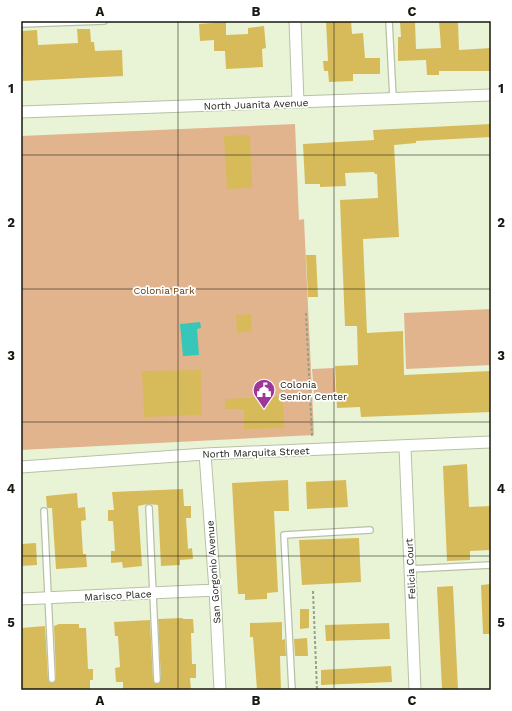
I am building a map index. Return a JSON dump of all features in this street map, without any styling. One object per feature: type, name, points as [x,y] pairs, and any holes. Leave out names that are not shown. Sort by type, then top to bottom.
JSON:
[{"type":"street","points":[[295,21],[298,102]]},
{"type":"street","name":"North Juanita Avenue","points":[[21,112],[491,95]]},
{"type":"street","name":"North Marquita Street","points":[[21,467],[205,454],[405,447],[491,442]]},
{"type":"street","name":"Felicia Court","points":[[405,447],[415,690]]},
{"type":"street","name":"San Gorgonio Avenue","points":[[205,454],[215,590],[220,690]]},
{"type":"street","name":"Marisco Place","points":[[21,599],[215,590]]},
{"type":"lane","points":[[21,24],[104,21]]},
{"type":"lane","points":[[389,21],[393,98]]},
{"type":"lane","points":[[149,508],[157,680]]},
{"type":"lane","points":[[44,511],[52,679]]},
{"type":"lane","points":[[292,690],[284,535],[370,530]]},
{"type":"lane","points":[[410,568],[491,565]]},
{"type":"path","points":[[306,313],[312,436]]},
{"type":"path","points":[[313,591],[317,690]]},
{"type":"green space","name":"Colonia Park","points":[[295,124],[299,220],[304,219],[314,435],[21,450],[21,136]]},
{"type":"green space","points":[[491,309],[491,365],[406,369],[404,313]]},
{"type":"green space","points":[[334,368],[336,394],[314,395],[312,369]]},
{"type":"water","points":[[200,322],[201,328],[197,329],[199,355],[183,356],[180,324]]},
{"type":"building","points":[[326,21],[351,21],[352,34],[363,33],[365,58],[380,58],[380,74],[353,74],[353,81],[329,82],[328,71],[324,71],[323,61],[328,61]]},
{"type":"building","points":[[400,21],[415,21],[416,49],[441,48],[439,21],[458,21],[459,50],[491,48],[491,71],[439,71],[439,75],[427,75],[426,60],[398,61],[398,37],[401,37]]},
{"type":"building","points":[[226,22],[226,35],[248,34],[248,28],[264,26],[266,48],[262,49],[263,67],[226,69],[225,51],[214,51],[214,40],[200,41],[199,24]]},
{"type":"building","points":[[77,29],[90,29],[91,42],[94,42],[95,51],[122,50],[123,76],[23,81],[21,31],[37,30],[38,45],[78,43]]},
{"type":"building","points":[[491,124],[491,137],[416,141],[416,143],[394,145],[399,237],[363,239],[367,333],[403,331],[404,375],[491,371],[491,412],[361,417],[360,407],[337,408],[335,366],[358,365],[357,326],[345,326],[340,200],[378,198],[377,174],[374,172],[345,173],[346,186],[320,187],[320,184],[305,184],[303,144],[374,140],[373,130]]},
{"type":"building","points":[[250,135],[252,188],[227,189],[224,136]]},
{"type":"building","points":[[306,255],[316,255],[318,297],[308,297]]},
{"type":"building","points":[[251,314],[252,331],[237,333],[236,315]]},
{"type":"building","points":[[201,370],[202,415],[144,417],[142,371]]},
{"type":"building","points":[[283,396],[284,428],[244,429],[244,409],[225,409],[225,399]]},
{"type":"building","points":[[467,464],[469,507],[491,506],[491,550],[470,551],[470,560],[447,561],[443,466]]},
{"type":"building","points":[[288,480],[289,511],[274,511],[278,592],[267,593],[267,599],[245,600],[245,594],[238,594],[232,483]]},
{"type":"building","points":[[346,480],[348,507],[307,509],[306,482]]},
{"type":"building","points":[[183,489],[184,506],[191,506],[191,518],[186,518],[188,549],[192,548],[193,559],[180,560],[180,565],[161,566],[158,505],[148,504],[138,506],[142,566],[123,568],[122,562],[111,563],[111,551],[115,551],[113,521],[108,521],[108,510],[114,510],[112,492]]},
{"type":"building","points":[[77,493],[78,508],[85,507],[86,520],[81,521],[83,554],[86,554],[87,567],[56,569],[52,508],[47,508],[46,496]]},
{"type":"building","points":[[359,538],[361,582],[302,585],[299,540]]},
{"type":"building","points":[[36,543],[37,565],[21,566],[21,544]]},
{"type":"building","points":[[491,584],[491,634],[483,634],[481,585]]},
{"type":"building","points":[[453,586],[458,690],[442,690],[437,587]]},
{"type":"building","points":[[300,609],[309,609],[309,628],[300,629]]},
{"type":"building","points":[[158,619],[193,619],[194,633],[191,633],[192,664],[196,664],[196,678],[190,678],[191,690],[123,690],[123,682],[116,682],[115,668],[120,667],[118,636],[115,636],[114,622],[150,620],[153,680],[158,684],[161,680]]},
{"type":"building","points":[[282,622],[282,640],[285,639],[286,656],[280,656],[281,690],[257,690],[253,637],[250,637],[250,623]]},
{"type":"building","points":[[389,623],[390,639],[326,641],[325,625]]},
{"type":"building","points":[[59,624],[79,624],[79,628],[86,628],[88,669],[93,669],[93,680],[90,680],[90,690],[21,690],[21,628],[45,626],[48,679],[53,683],[56,679],[54,626]]},
{"type":"building","points":[[307,638],[308,656],[295,656],[294,639]]},
{"type":"building","points":[[391,666],[392,682],[321,685],[321,670]]},
{"type":"place","name":"Colonia Senior Center","points":[[264,410]]}]
